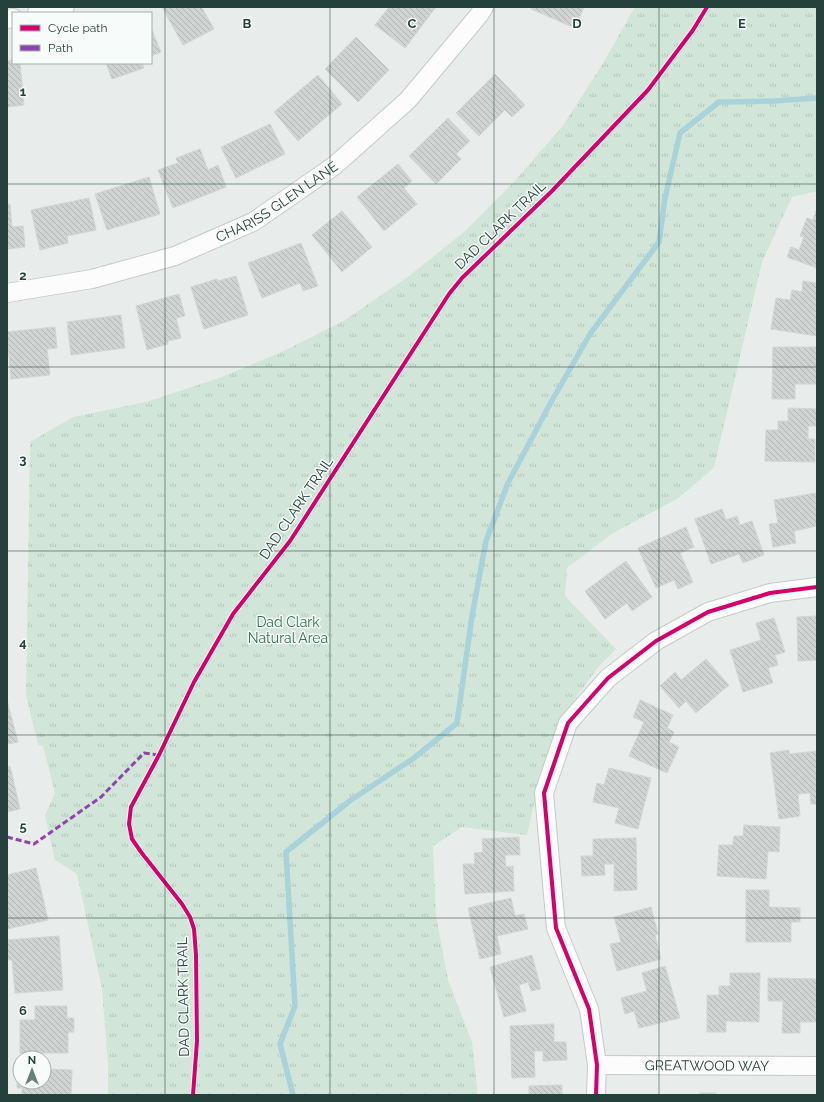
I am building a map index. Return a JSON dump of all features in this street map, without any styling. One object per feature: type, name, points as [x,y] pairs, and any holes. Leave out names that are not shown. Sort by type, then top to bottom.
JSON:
[{"type":"street","points":[[42,12],[65,7]]},
{"type":"street","name":"CHARISS GLEN LANE","points":[[7,293],[92,279],[175,256],[253,222],[334,166],[408,100],[484,7]]},
{"type":"street","points":[[596,1095],[597,1065],[589,1009],[556,928],[544,793],[568,723],[608,678],[656,641],[708,612],[770,593],[817,587]]},
{"type":"street","name":"GREATWOOD WAY","points":[[597,1065],[817,1066]]},
{"type":"green space","name":"Dad Clark Natural Area","points":[[635,7],[817,7],[817,191],[792,197],[762,262],[714,468],[677,499],[613,533],[567,568],[565,596],[616,649],[598,667],[564,715],[538,787],[527,835],[462,827],[433,846],[436,915],[448,980],[472,1042],[477,1095],[108,1095],[108,1065],[102,989],[77,874],[55,860],[45,815],[55,793],[43,746],[38,745],[26,695],[30,442],[73,417],[146,402],[219,378],[284,351],[345,320],[409,276],[464,232],[514,182],[564,124],[602,65]]},
{"type":"building","points":[[162,7],[203,7],[202,8],[214,29],[183,45]]},
{"type":"building","points":[[389,7],[436,7],[405,48],[375,25]]},
{"type":"building","points":[[532,7],[584,7],[575,28],[531,9]]},
{"type":"building","points":[[152,30],[161,52],[152,56]]},
{"type":"building","points":[[356,37],[389,70],[358,102],[325,69]]},
{"type":"building","points":[[12,60],[12,64],[20,64],[24,105],[7,107],[7,61]]},
{"type":"building","points":[[106,64],[142,64],[144,68],[112,79]]},
{"type":"building","points":[[495,74],[525,105],[512,117],[505,110],[479,136],[456,113]]},
{"type":"building","points":[[318,75],[342,104],[298,141],[274,112]]},
{"type":"building","points":[[448,118],[470,141],[456,154],[461,159],[436,184],[409,156]]},
{"type":"building","points":[[270,124],[285,154],[236,178],[221,147]]},
{"type":"building","points":[[200,149],[208,170],[218,165],[226,187],[173,208],[158,170],[178,163],[176,158]]},
{"type":"building","points":[[398,164],[412,181],[404,188],[417,204],[384,231],[357,197]]},
{"type":"building","points":[[149,177],[160,214],[107,230],[95,194]]},
{"type":"building","points":[[89,198],[96,230],[67,236],[68,243],[40,250],[31,210]]},
{"type":"building","points":[[7,204],[10,204],[12,227],[23,226],[25,247],[7,249]]},
{"type":"building","points":[[342,211],[372,247],[342,272],[312,235]]},
{"type":"building","points":[[816,211],[817,268],[787,257],[791,247],[799,250],[804,237],[800,236],[807,218],[813,220]]},
{"type":"building","points":[[301,243],[318,286],[303,291],[300,283],[262,298],[248,263]]},
{"type":"building","points":[[236,276],[248,315],[204,329],[191,287],[217,279],[218,281]]},
{"type":"building","points":[[803,281],[817,283],[817,336],[771,329],[776,298],[790,300],[792,290],[802,292]]},
{"type":"building","points":[[179,294],[185,316],[176,318],[181,338],[168,341],[168,344],[147,350],[136,306]]},
{"type":"building","points":[[121,315],[125,348],[71,355],[67,322]]},
{"type":"building","points":[[55,327],[57,348],[47,349],[50,375],[11,379],[7,332]]},
{"type":"building","points":[[773,347],[817,347],[817,384],[795,384],[795,399],[772,399]]},
{"type":"building","points":[[788,408],[817,409],[817,426],[808,426],[808,439],[815,439],[815,462],[765,461],[766,430],[778,430],[778,421],[788,421]]},
{"type":"building","points":[[816,493],[817,526],[794,531],[796,543],[773,547],[769,524],[778,523],[774,500]]},
{"type":"building","points":[[722,509],[726,520],[737,516],[740,525],[752,521],[764,555],[743,563],[739,554],[711,564],[695,519]]},
{"type":"building","points":[[686,527],[694,547],[680,553],[693,582],[678,589],[674,580],[656,588],[638,548]]},
{"type":"building","points":[[626,561],[652,597],[632,611],[627,603],[605,619],[585,591]]},
{"type":"building","points":[[817,616],[817,660],[798,661],[797,617]]},
{"type":"building","points":[[774,618],[785,652],[775,655],[778,665],[768,668],[773,683],[743,692],[730,650],[761,640],[756,623]]},
{"type":"building","points":[[706,659],[729,685],[696,713],[686,701],[679,708],[660,686],[675,672],[681,680]]},
{"type":"building","points":[[7,700],[18,742],[7,744]]},
{"type":"building","points":[[640,700],[673,715],[667,728],[674,732],[669,742],[679,747],[667,773],[629,756],[644,722],[633,717]]},
{"type":"building","points":[[789,750],[789,754],[817,751],[817,804],[811,804],[810,793],[798,794],[800,816],[779,819],[770,753]]},
{"type":"building","points":[[10,766],[20,809],[7,812],[7,767]]},
{"type":"building","points":[[609,768],[651,778],[638,829],[615,823],[619,808],[593,802],[597,783],[604,785]]},
{"type":"building","points":[[744,825],[780,827],[779,852],[768,851],[766,879],[717,876],[719,845],[733,845],[734,836],[743,836]]},
{"type":"building","points":[[519,837],[520,855],[505,855],[506,867],[513,866],[514,891],[465,894],[463,864],[475,864],[474,853],[483,852],[482,839]]},
{"type":"building","points":[[636,838],[637,890],[614,891],[614,864],[604,864],[605,875],[582,876],[581,856],[593,856],[593,839]]},
{"type":"building","points":[[36,868],[48,920],[7,929],[7,875]]},
{"type":"building","points":[[746,890],[769,890],[769,907],[800,908],[800,922],[791,922],[791,942],[746,942]]},
{"type":"building","points":[[511,898],[515,916],[524,914],[528,929],[497,936],[501,954],[480,959],[468,908]]},
{"type":"building","points":[[651,907],[658,934],[655,935],[661,959],[617,971],[610,944],[621,942],[614,917]]},
{"type":"building","points":[[59,936],[63,990],[15,993],[12,960],[8,960],[7,940]]},
{"type":"building","points":[[532,955],[541,989],[531,991],[528,982],[519,985],[526,1011],[504,1017],[490,967]]},
{"type":"building","points":[[665,966],[680,1018],[639,1028],[634,1011],[625,1014],[621,998],[647,991],[642,973]]},
{"type":"building","points":[[730,973],[760,973],[759,1022],[726,1021],[726,1032],[707,1032],[707,995],[719,995],[719,986],[730,986]]},
{"type":"building","points":[[768,978],[817,979],[817,1022],[800,1022],[800,1033],[782,1033],[783,1001],[768,1001]]},
{"type":"building","points":[[35,1006],[67,1006],[67,1018],[74,1018],[74,1032],[68,1032],[68,1053],[52,1053],[52,1050],[20,1050],[20,1020],[35,1020]]},
{"type":"building","points":[[554,1024],[554,1042],[566,1042],[567,1060],[543,1061],[543,1051],[534,1051],[535,1077],[512,1078],[510,1026]]},
{"type":"building","points":[[52,1069],[72,1070],[71,1095],[22,1095],[22,1090],[52,1090]]},
{"type":"building","points":[[562,1085],[562,1095],[529,1095],[529,1086]]},
{"type":"building","points":[[699,1093],[716,1093],[716,1095],[699,1095]]},
{"type":"waterway","points":[[293,1095],[280,1044],[295,1006],[286,852],[351,800],[414,758],[457,723],[472,616],[486,541],[508,483],[550,404],[590,334],[659,242],[665,198],[680,133],[719,102],[774,101],[817,98]]},
{"type":"marked path","points":[[7,837],[34,844],[101,797],[144,753],[159,755]]},
{"type":"cycle path","name":"DAD CLARK TRAIL","points":[[193,1095],[197,1041],[196,955],[194,929],[190,917],[182,904],[132,839],[129,824],[131,807],[159,755],[194,682],[233,614],[290,541],[449,294],[462,278],[552,191],[648,90],[693,30],[707,7]]},
{"type":"cycle path","points":[[596,1095],[597,1065],[589,1009],[556,928],[544,793],[568,723],[608,678],[656,641],[708,612],[770,593],[817,587]]}]
